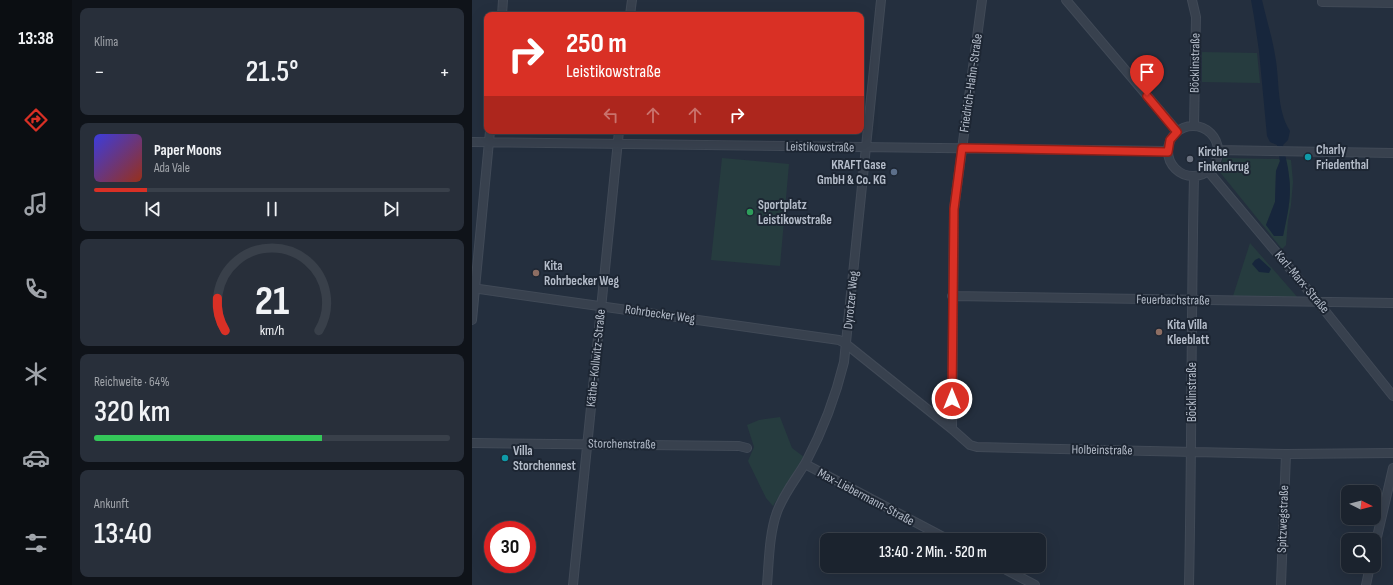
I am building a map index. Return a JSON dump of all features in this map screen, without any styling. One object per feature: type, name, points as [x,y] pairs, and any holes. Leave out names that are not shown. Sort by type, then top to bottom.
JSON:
[{"type":"street","points":[[502,12],[503,0]]},
{"type":"street","points":[[630,12],[632,0]]},
{"type":"street","name":"Dyrotzer Weg","points":[[767,585],[776,513],[783,497],[805,464],[830,411],[838,389],[844,362],[881,0]]},
{"type":"street","name":"Friedrich-Hahn-Straße","points":[[952,429],[952,296],[954,209],[982,0]]},
{"type":"street","points":[[1066,0],[1177,132]]},
{"type":"street","name":"Böcklinstraße","points":[[1192,0],[1196,17],[1194,126]]},
{"type":"street","points":[[1322,0],[1322,2],[1393,3]]},
{"type":"street","points":[[1194,126],[1203,128],[1211,133],[1216,141],[1218,150],[1214,165],[1208,171],[1194,176],[1184,174],[1176,169],[1170,161],[1168,152],[1170,140],[1177,132],[1185,127],[1194,126]]},
{"type":"street","points":[[472,320],[490,134]]},
{"type":"street","name":"Käthe-Kollwitz-Straße","points":[[574,585],[619,134]]},
{"type":"street","name":"Leistikowstraße","points":[[472,142],[1168,152]]},
{"type":"street","points":[[1218,150],[1393,153]]},
{"type":"street","name":"Karl-Marx-Straße","points":[[1208,171],[1318,302],[1393,396]]},
{"type":"street","name":"Böcklinstraße","points":[[1189,585],[1192,452],[1191,300],[1194,176]]},
{"type":"street","name":"Rohrbecker Weg","points":[[474,289],[838,340],[846,344]]},
{"type":"street","name":"Feuerbachstraße","points":[[952,296],[1393,303]]},
{"type":"street","name":"Holbeinstraße","points":[[846,344],[970,445],[977,447],[1286,454],[1393,453]]},
{"type":"street","name":"Storchenstraße","points":[[472,443],[739,446],[747,448]]},
{"type":"street","name":"Spitzwegstraße","points":[[1281,585],[1286,454]]},
{"type":"street","name":"Max-Liebermann-Straße","points":[[805,464],[936,533]]},
{"type":"street","points":[[1378,533],[1393,468]]},
{"type":"street","points":[[1012,573],[1035,585]]},
{"type":"street","points":[[1366,585],[1369,573]]},
{"type":"green space","points":[[1202,52],[1257,53],[1260,83],[1202,82]]},
{"type":"green space","name":"Sportplatz Leistikowstraße","points":[[722,158],[789,164],[780,266],[711,260]]},
{"type":"green space","points":[[1223,158],[1279,159],[1280,161],[1276,171],[1275,202],[1266,225],[1283,236],[1290,198],[1288,169],[1285,159],[1291,160],[1293,182],[1291,205],[1286,245],[1282,249],[1219,171]]},
{"type":"green space","points":[[1250,243],[1299,299],[1233,296]]},
{"type":"green space","points":[[780,417],[792,448],[804,457],[773,506],[766,498],[748,461],[754,447],[747,425],[759,420]]},
{"type":"water","points":[[1251,0],[1262,0],[1277,65],[1280,104],[1282,113],[1290,131],[1288,140],[1283,145],[1289,172],[1290,191],[1289,206],[1283,236],[1274,236],[1266,225],[1275,202],[1276,171],[1280,161],[1277,145],[1270,142],[1267,136],[1259,51]]},
{"type":"water","points":[[1259,258],[1271,269],[1269,273],[1259,272],[1252,264]]},
{"type":"place","name":"Charly Friedenthal","points":[[1308,157]]},
{"type":"place","name":"Kirche Finkenkrug","points":[[1190,159]]},
{"type":"place","name":"KRAFT Gase GmbH & Co. KG","points":[[894,172]]},
{"type":"place","name":"Sportplatz Leistikowstraße","points":[[750,212]]},
{"type":"place","name":"Kita Rohrbecker Weg","points":[[536,273]]},
{"type":"place","name":"Kita Villa Kleeblatt","points":[[1159,332]]},
{"type":"place","name":"Villa Storchennest","points":[[505,458]]},
{"type":"route","points":[[952,399],[954,209],[962,148],[1168,152],[1170,140],[1177,132],[1147,96]]}]
